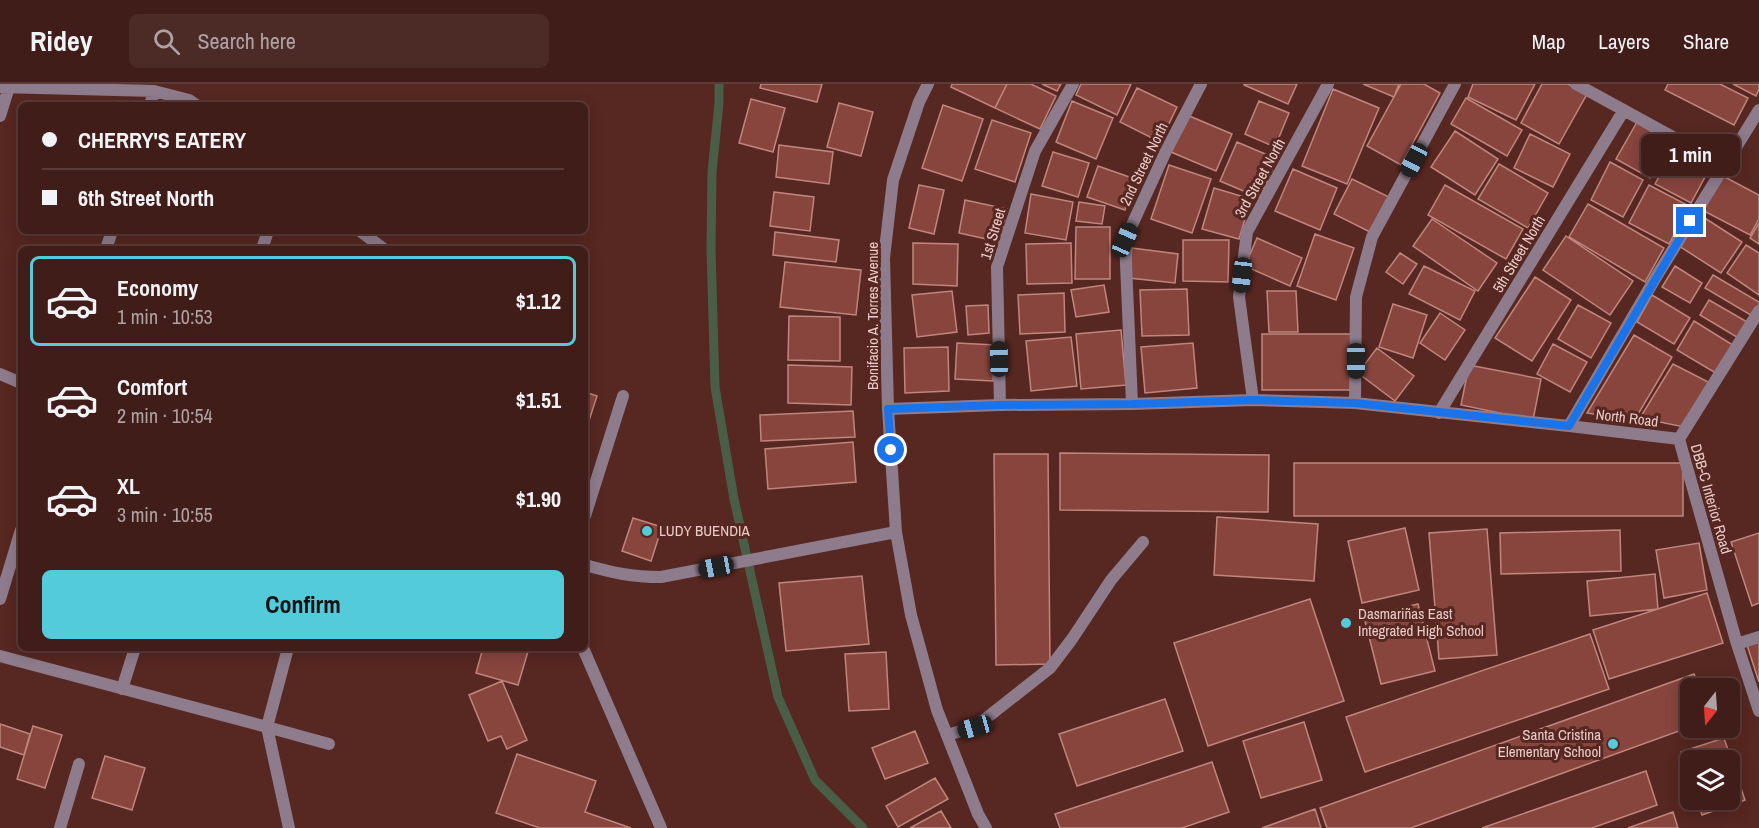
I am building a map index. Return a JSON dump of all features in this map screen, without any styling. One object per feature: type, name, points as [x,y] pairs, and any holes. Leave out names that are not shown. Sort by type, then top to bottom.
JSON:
[{"type":"street","name":"Bonifacio A. Torres Avenue","points":[[928,84],[919,102],[893,180],[884,258],[888,409],[896,532],[911,615],[937,710],[978,814],[986,828]]},
{"type":"street","name":"1st Street","points":[[1000,405],[997,267],[1035,151],[1073,84]]},
{"type":"street","name":"2nd Street North","points":[[1132,404],[1125,240],[1166,151],[1201,84]]},
{"type":"street","name":"3rd Street North","points":[[1252,400],[1239,297],[1247,232],[1328,84]]},
{"type":"street","points":[[1355,403],[1356,297],[1372,237],[1455,84]]},
{"type":"street","points":[[1576,84],[1724,165]]},
{"type":"street","points":[[0,116],[4,87],[154,91],[192,102]]},
{"type":"street","points":[[151,102],[154,91]]},
{"type":"street","name":"5th Street North","points":[[1439,413],[1624,110]]},
{"type":"street","points":[[1569,426],[1759,110]]},
{"type":"street","points":[[364,234],[380,246]]},
{"type":"street","name":"DBB-C Interior Road","points":[[1759,311],[1679,439],[1737,644],[1759,711]]},
{"type":"street","points":[[0,374],[18,382]]},
{"type":"street","points":[[588,507],[623,396]]},
{"type":"street","name":"North Road","points":[[888,409],[1252,400],[1355,403],[1679,439]]},
{"type":"street","points":[[588,565],[615,574],[661,577],[896,532]]},
{"type":"street","points":[[0,599],[18,540]]},
{"type":"street","points":[[947,735],[975,727],[1050,668],[1112,580],[1143,542]]},
{"type":"street","points":[[1737,644],[1759,637]]},
{"type":"street","points":[[122,688],[134,651]]},
{"type":"street","points":[[287,651],[267,727],[289,828]]},
{"type":"street","points":[[584,651],[661,828]]},
{"type":"street","points":[[0,656],[328,744]]},
{"type":"street","points":[[60,828],[79,764]]},
{"type":"building","points":[[761,84],[822,84],[817,102],[760,88]]},
{"type":"building","points":[[952,84],[1007,84],[995,108],[951,87]]},
{"type":"building","points":[[1007,84],[1031,84],[1056,96],[1040,129],[995,108]]},
{"type":"building","points":[[1042,84],[1061,84],[1057,91]]},
{"type":"building","points":[[1081,84],[1131,84],[1117,115],[1076,95]]},
{"type":"building","points":[[1244,84],[1297,84],[1288,104]]},
{"type":"building","points":[[1363,84],[1399,84],[1394,97]]},
{"type":"building","points":[[1401,84],[1424,84],[1440,93],[1401,165],[1367,146]]},
{"type":"building","points":[[1473,84],[1535,84],[1516,120],[1468,97]]},
{"type":"building","points":[[1542,84],[1568,84],[1587,94],[1559,144],[1521,123]]},
{"type":"building","points":[[1668,84],[1720,84],[1748,98],[1734,125],[1665,90]]},
{"type":"building","points":[[1733,84],[1759,84],[1759,89],[1756,96]]},
{"type":"building","points":[[1137,88],[1177,107],[1160,142],[1120,122]]},
{"type":"building","points":[[1333,89],[1379,108],[1347,184],[1302,166]]},
{"type":"building","points":[[1466,98],[1522,130],[1507,156],[1451,124]]},
{"type":"building","points":[[751,99],[785,108],[773,152],[739,143]]},
{"type":"building","points":[[1072,101],[1113,118],[1096,159],[1056,142]]},
{"type":"building","points":[[1259,101],[1289,113],[1275,147],[1245,134]]},
{"type":"building","points":[[839,103],[873,112],[861,156],[827,147]]},
{"type":"building","points":[[943,105],[983,119],[962,181],[922,168]]},
{"type":"building","points":[[1187,115],[1232,134],[1216,171],[1171,152]]},
{"type":"building","points":[[992,120],[1031,133],[1015,182],[975,169]]},
{"type":"building","points":[[1637,122],[1669,143],[1650,178],[1616,159]]},
{"type":"building","points":[[1455,131],[1498,159],[1475,195],[1431,167]]},
{"type":"building","points":[[1530,134],[1570,154],[1553,187],[1514,168]]},
{"type":"building","points":[[1237,142],[1277,159],[1260,198],[1220,181]]},
{"type":"building","points":[[779,145],[833,152],[829,184],[776,177]]},
{"type":"building","points":[[1676,146],[1712,164],[1691,203],[1655,184]]},
{"type":"building","points":[[1053,152],[1089,163],[1078,197],[1042,186]]},
{"type":"building","points":[[1610,162],[1643,180],[1623,217],[1591,200]]},
{"type":"building","points":[[1499,164],[1548,193],[1528,228],[1478,199]]},
{"type":"building","points":[[1169,165],[1211,179],[1192,233],[1151,219]]},
{"type":"building","points":[[1098,166],[1135,179],[1125,210],[1087,197]]},
{"type":"building","points":[[1293,169],[1337,188],[1320,230],[1275,211]]},
{"type":"building","points":[[1721,175],[1759,195],[1759,219],[1750,235],[1702,210]]},
{"type":"building","points":[[1352,179],[1389,197],[1372,233],[1334,214]]},
{"type":"building","points":[[919,185],[944,190],[934,234],[909,228]]},
{"type":"building","points":[[1445,185],[1523,229],[1506,259],[1428,215]]},
{"type":"building","points":[[1649,185],[1689,206],[1669,244],[1629,223]]},
{"type":"building","points":[[1214,188],[1251,199],[1239,239],[1202,229]]},
{"type":"building","points":[[774,192],[814,197],[810,231],[770,226]]},
{"type":"building","points":[[1031,194],[1073,202],[1066,240],[1025,233]]},
{"type":"building","points":[[965,200],[1007,209],[1000,242],[959,233]]},
{"type":"building","points":[[1079,202],[1105,206],[1102,224],[1076,221]]},
{"type":"building","points":[[1588,204],[1664,248],[1645,282],[1569,237]]},
{"type":"building","points":[[1700,215],[1742,242],[1721,273],[1679,246]]},
{"type":"building","points":[[1432,219],[1497,263],[1478,291],[1413,246]]},
{"type":"building","points":[[1759,223],[1759,244],[1750,238]]},
{"type":"building","points":[[1076,227],[1110,227],[1110,279],[1075,279]]},
{"type":"building","points":[[775,232],[839,240],[836,262],[773,255]]},
{"type":"building","points":[[1315,234],[1354,248],[1336,300],[1297,286]]},
{"type":"building","points":[[1566,236],[1633,281],[1610,315],[1543,270]]},
{"type":"building","points":[[1257,238],[1302,258],[1290,286],[1245,266]]},
{"type":"building","points":[[1183,240],[1229,240],[1228,282],[1183,281]]},
{"type":"building","points":[[913,243],[958,244],[957,286],[913,284]]},
{"type":"building","points":[[1071,243],[1072,283],[1027,284],[1026,244]]},
{"type":"building","points":[[1746,245],[1759,253],[1759,295],[1727,273]]},
{"type":"building","points":[[1132,248],[1178,254],[1175,283],[1129,278]]},
{"type":"building","points":[[1400,253],[1417,264],[1403,284],[1386,272]]},
{"type":"building","points":[[785,262],[861,270],[856,315],[780,307]]},
{"type":"building","points":[[1424,266],[1475,291],[1460,320],[1409,294]]},
{"type":"building","points":[[1675,266],[1702,283],[1690,303],[1662,287]]},
{"type":"building","points":[[1713,275],[1759,302],[1759,308],[1754,317],[1705,288]]},
{"type":"building","points":[[1535,277],[1571,300],[1532,361],[1495,338]]},
{"type":"building","points":[[1104,285],[1109,312],[1076,317],[1071,290]]},
{"type":"building","points":[[1187,289],[1189,335],[1142,336],[1140,290]]},
{"type":"building","points":[[952,291],[957,332],[917,337],[912,295]]},
{"type":"building","points":[[1267,291],[1296,291],[1298,332],[1269,332]]},
{"type":"building","points":[[1064,293],[1065,332],[1020,334],[1018,295]]},
{"type":"building","points":[[1652,295],[1690,318],[1674,344],[1637,322]]},
{"type":"building","points":[[1709,300],[1749,323],[1740,339],[1700,315]]},
{"type":"building","points":[[1393,304],[1427,315],[1413,358],[1379,347]]},
{"type":"building","points":[[988,305],[989,333],[968,335],[966,306]]},
{"type":"building","points":[[1578,305],[1611,323],[1591,358],[1558,339]]},
{"type":"building","points":[[1440,313],[1465,330],[1445,360],[1420,343]]},
{"type":"building","points":[[789,316],[840,317],[840,361],[788,360]]},
{"type":"building","points":[[1694,321],[1736,347],[1719,375],[1677,350]]},
{"type":"building","points":[[1121,330],[1126,385],[1081,389],[1076,334]]},
{"type":"building","points":[[1262,334],[1351,334],[1352,390],[1262,390]]},
{"type":"building","points":[[1634,335],[1672,357],[1634,421],[1587,413]]},
{"type":"building","points":[[1071,337],[1077,386],[1031,391],[1026,341]]},
{"type":"building","points":[[957,343],[995,345],[993,381],[955,379]]},
{"type":"building","points":[[1193,343],[1197,388],[1145,393],[1141,347]]},
{"type":"building","points":[[1553,344],[1587,362],[1570,392],[1537,374]]},
{"type":"building","points":[[948,347],[949,391],[905,393],[904,348]]},
{"type":"building","points":[[1377,348],[1414,376],[1395,401],[1358,373]]},
{"type":"building","points":[[1673,364],[1712,384],[1684,427],[1640,418]]},
{"type":"building","points":[[788,365],[852,367],[851,405],[788,403]]},
{"type":"building","points":[[1469,365],[1541,379],[1533,420],[1461,405]]},
{"type":"building","points":[[588,393],[597,396],[588,424]]},
{"type":"building","points":[[853,411],[855,437],[761,441],[760,415]]},
{"type":"building","points":[[853,442],[856,482],[768,489],[765,449]]},
{"type":"building","points":[[1060,453],[1269,455],[1268,512],[1060,510]]},
{"type":"building","points":[[994,454],[1048,454],[1050,664],[996,665]]},
{"type":"building","points":[[1294,463],[1683,463],[1683,516],[1294,516]]},
{"type":"building","points":[[1217,517],[1318,524],[1314,581],[1214,575]]},
{"type":"building","points":[[633,518],[662,527],[651,561],[622,551]]},
{"type":"building","points":[[1405,528],[1419,590],[1362,603],[1348,541]]},
{"type":"building","points":[[1487,529],[1497,655],[1439,659],[1429,533]]},
{"type":"building","points":[[1620,530],[1621,571],[1501,574],[1500,533]]},
{"type":"building","points":[[1759,533],[1759,603],[1752,606],[1731,542]]},
{"type":"building","points":[[1699,543],[1707,590],[1664,598],[1656,550]]},
{"type":"building","points":[[1655,574],[1658,609],[1590,616],[1587,581]]},
{"type":"building","points":[[862,576],[869,644],[786,651],[779,583]]},
{"type":"building","points":[[1707,593],[1723,643],[1609,679],[1593,630]]},
{"type":"building","points":[[1310,599],[1344,701],[1208,746],[1174,643]]},
{"type":"building","points":[[1418,604],[1435,671],[1381,684],[1364,617]]},
{"type":"building","points":[[1590,634],[1609,689],[1365,772],[1346,717]]},
{"type":"building","points":[[1759,638],[1759,682],[1746,642]]},
{"type":"building","points":[[482,651],[528,651],[518,685],[476,673]]},
{"type":"building","points":[[886,652],[889,709],[849,711],[845,654]]},
{"type":"building","points":[[1694,674],[1696,678],[1683,678]]},
{"type":"building","points":[[1680,679],[1680,731],[1411,828],[1327,828],[1320,808]]},
{"type":"building","points":[[502,681],[527,740],[507,749],[501,736],[488,741],[469,695]]},
{"type":"building","points":[[1165,699],[1183,751],[1077,786],[1059,734]]},
{"type":"building","points":[[1304,722],[1322,780],[1261,798],[1243,741]]},
{"type":"building","points":[[0,724],[30,734],[24,755],[0,747]]},
{"type":"building","points":[[33,726],[62,735],[45,788],[17,779]]},
{"type":"building","points":[[915,731],[928,763],[885,779],[872,748]]},
{"type":"building","points":[[1724,738],[1728,750],[1687,750]]},
{"type":"building","points":[[517,754],[596,781],[585,812],[631,828],[540,828],[496,813]]},
{"type":"building","points":[[105,756],[145,768],[132,810],[92,798]]},
{"type":"building","points":[[1212,762],[1229,812],[1182,828],[1060,828],[1055,814]]},
{"type":"building","points":[[1646,771],[1657,805],[1592,828],[1482,828]]},
{"type":"building","points":[[935,778],[948,799],[898,827],[886,806]]},
{"type":"building","points":[[1740,785],[1745,800],[1740,802]]},
{"type":"building","points":[[1315,809],[1321,828],[1262,828]]},
{"type":"building","points":[[1700,810],[1716,810],[1702,815]]},
{"type":"building","points":[[941,811],[951,828],[910,828]]},
{"type":"building","points":[[1673,812],[1678,828],[1628,828]]},
{"type":"waterway","points":[[719,84],[712,172],[711,250],[715,387],[734,499],[778,697],[815,780],[863,828]]},
{"type":"place","name":"LUDY BUENDIA","points":[[647,531]]},
{"type":"place","name":"Dasmariñas East Integrated High School","points":[[1346,623]]},
{"type":"place","name":"Santa Cristina Elementary School","points":[[1613,744]]},
{"type":"route","points":[[891,450],[888,409],[1000,405],[1252,400],[1355,403],[1569,426],[1690,221]]}]
